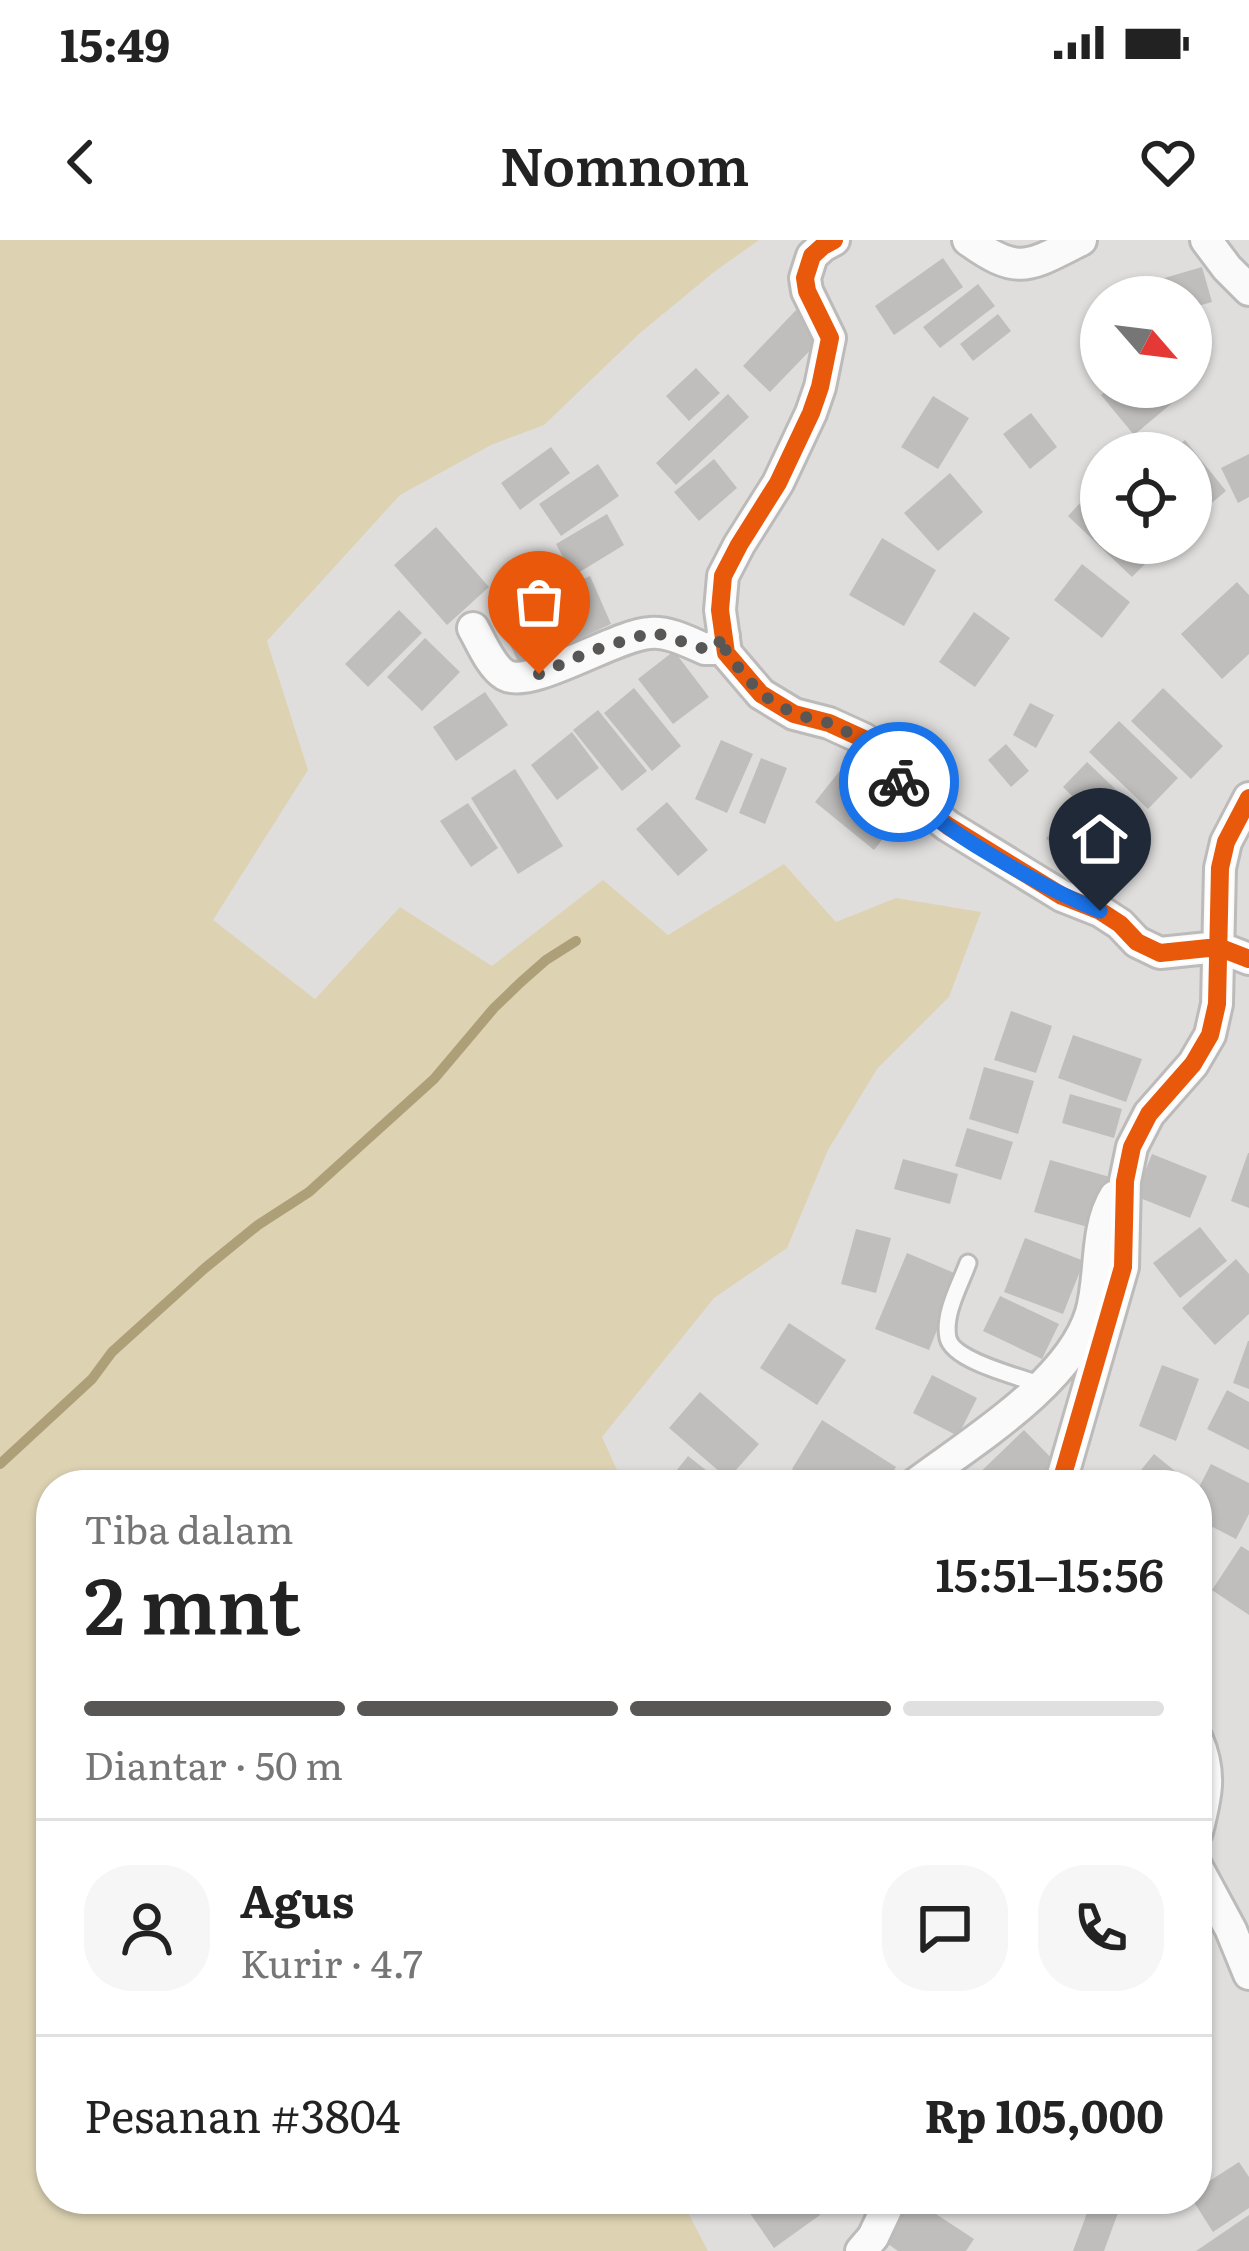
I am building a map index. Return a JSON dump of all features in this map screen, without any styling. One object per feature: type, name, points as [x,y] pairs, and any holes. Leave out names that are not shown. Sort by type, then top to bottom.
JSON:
[{"type":"street","points":[[834,240],[812,256],[806,278],[807,291],[830,338],[820,387],[778,483],[723,576],[726,653],[761,694],[794,714],[829,723],[863,740],[906,793],[948,826],[1061,896],[1100,911],[1137,942],[1160,953],[1218,947],[1249,959]]},
{"type":"street","points":[[968,240],[1007,264],[1024,265],[1081,240]]},
{"type":"street","points":[[1206,240],[1249,290]]},
{"type":"street","points":[[473,628],[505,675],[523,679],[653,632],[705,649],[714,649],[724,636]]},
{"type":"street","points":[[1064,1470],[1123,1267],[1125,1180],[1132,1147],[1148,1114],[1193,1064],[1210,1035],[1217,1004],[1223,855],[1249,798]]},
{"type":"street","points":[[935,1470],[987,1434],[1042,1385],[1077,1344],[1095,1298],[1103,1223],[1125,1180]]},
{"type":"street","points":[[1212,1895],[1249,1974]]},
{"type":"street","points":[[861,2251],[884,2214]]},
{"type":"lane","points":[[968,1263],[949,1314],[947,1336],[952,1348],[969,1359],[1042,1385]]},
{"type":"shaded area","points":[[0,240],[759,240],[640,333],[544,425],[491,445],[400,495],[267,641],[308,770],[213,920],[315,999],[400,907],[492,966],[603,880],[668,935],[784,864],[836,922],[896,898],[981,912],[949,997],[877,1069],[828,1150],[787,1248],[714,1298],[602,1437],[617,1470],[36,1470],[36,2214],[689,2214],[708,2251],[0,2251]]},
{"type":"building","points":[[943,258],[963,287],[894,335],[875,306]]},
{"type":"building","points":[[1202,267],[1205,276],[1171,276]]},
{"type":"building","points":[[978,284],[995,306],[940,348],[923,327]]},
{"type":"building","points":[[796,310],[824,336],[770,392],[743,366]]},
{"type":"building","points":[[998,314],[1011,331],[973,361],[960,344]]},
{"type":"building","points":[[696,368],[720,393],[689,421],[666,396]]},
{"type":"building","points":[[728,394],[749,417],[676,485],[656,463]]},
{"type":"building","points":[[933,396],[969,418],[938,469],[901,447]]},
{"type":"building","points":[[1112,408],[1166,408],[1138,432],[1132,432]]},
{"type":"building","points":[[1031,413],[1057,447],[1030,469],[1003,434]]},
{"type":"building","points":[[551,447],[570,473],[520,510],[501,483]]},
{"type":"building","points":[[1249,454],[1249,497],[1238,503],[1221,468]]},
{"type":"building","points":[[714,459],[737,488],[699,521],[674,492]]},
{"type":"building","points":[[598,464],[619,496],[561,536],[539,504]]},
{"type":"building","points":[[950,473],[983,512],[938,551],[904,513]]},
{"type":"building","points":[[1212,474],[1226,491],[1212,503]]},
{"type":"building","points":[[1080,503],[1080,527],[1068,516]]},
{"type":"building","points":[[607,514],[624,545],[573,576],[556,544]]},
{"type":"building","points":[[436,527],[489,587],[447,625],[394,565]]},
{"type":"building","points":[[882,538],[936,570],[904,626],[849,595]]},
{"type":"building","points":[[1082,564],[1130,602],[1102,638],[1054,600]]},
{"type":"building","points":[[1118,564],[1145,564],[1132,577]]},
{"type":"building","points":[[590,576],[611,624],[563,646],[542,598]]},
{"type":"building","points":[[1237,582],[1249,595],[1249,654],[1222,679],[1181,634]]},
{"type":"building","points":[[532,597],[558,653],[522,670],[496,615]]},
{"type":"building","points":[[399,610],[422,633],[368,687],[345,664]]},
{"type":"building","points":[[974,612],[1010,638],[975,687],[939,662]]},
{"type":"building","points":[[425,638],[460,672],[422,711],[387,677]]},
{"type":"building","points":[[674,651],[709,697],[673,724],[638,679]]},
{"type":"building","points":[[634,688],[681,746],[652,771],[604,713]]},
{"type":"building","points":[[1163,688],[1223,746],[1191,779],[1131,721]]},
{"type":"building","points":[[485,692],[508,725],[456,761],[433,727]]},
{"type":"building","points":[[1030,703],[1054,715],[1036,748],[1013,735]]},
{"type":"building","points":[[598,710],[647,771],[622,791],[573,730]]},
{"type":"building","points":[[1119,721],[1178,778],[1148,809],[1089,752]]},
{"type":"building","points":[[572,732],[599,768],[557,800],[531,765]]},
{"type":"building","points":[[721,740],[753,754],[727,813],[695,799]]},
{"type":"building","points":[[1006,744],[1029,771],[1011,787],[988,760]]},
{"type":"building","points":[[761,758],[787,768],[765,824],[739,813]]},
{"type":"building","points":[[1087,762],[1131,804],[1106,829],[1063,787]]},
{"type":"building","points":[[842,768],[901,816],[874,850],[815,802]]},
{"type":"building","points":[[515,769],[563,846],[518,874],[471,798]]},
{"type":"building","points":[[667,802],[708,850],[678,876],[636,829]]},
{"type":"building","points":[[468,803],[498,848],[471,867],[440,821]]},
{"type":"building","points":[[1077,811],[1124,862],[1093,891],[1046,838]]},
{"type":"building","points":[[1011,1011],[1052,1026],[1036,1073],[994,1060]]},
{"type":"building","points":[[1073,1035],[1142,1059],[1126,1102],[1058,1078]]},
{"type":"building","points":[[984,1067],[1034,1081],[1018,1134],[969,1119]]},
{"type":"building","points":[[1070,1094],[1122,1109],[1114,1138],[1062,1123]]},
{"type":"building","points":[[967,1128],[1013,1142],[1001,1180],[955,1166]]},
{"type":"building","points":[[1249,1153],[1249,1208],[1231,1201]]},
{"type":"building","points":[[1152,1154],[1207,1176],[1190,1218],[1135,1196]]},
{"type":"building","points":[[903,1159],[958,1174],[950,1204],[894,1189]]},
{"type":"building","points":[[1050,1160],[1110,1177],[1095,1229],[1034,1212]]},
{"type":"building","points":[[1200,1227],[1227,1261],[1180,1298],[1153,1263]]},
{"type":"building","points":[[856,1229],[891,1238],[876,1293],[841,1284]]},
{"type":"building","points":[[1025,1238],[1084,1261],[1063,1314],[1004,1292]]},
{"type":"building","points":[[907,1253],[959,1275],[929,1350],[875,1329]]},
{"type":"building","points":[[1236,1259],[1249,1274],[1249,1314],[1215,1345],[1182,1308]]},
{"type":"building","points":[[1000,1296],[1059,1324],[1042,1359],[983,1331]]},
{"type":"building","points":[[789,1323],[846,1360],[817,1405],[760,1368]]},
{"type":"building","points":[[1249,1341],[1249,1389],[1233,1383]]},
{"type":"building","points":[[1162,1365],[1199,1379],[1176,1441],[1139,1426]]},
{"type":"building","points":[[932,1375],[977,1398],[958,1436],[913,1413]]},
{"type":"building","points":[[1227,1390],[1249,1402],[1249,1450],[1207,1429]]},
{"type":"building","points":[[700,1392],[759,1444],[736,1470],[718,1470],[669,1428]]},
{"type":"building","points":[[822,1420],[896,1467],[894,1470],[792,1469]]},
{"type":"building","points":[[1024,1430],[1060,1467],[1057,1470],[983,1470]]},
{"type":"building","points":[[1154,1454],[1174,1470],[1141,1470]]},
{"type":"building","points":[[688,1456],[706,1470],[677,1470]]},
{"type":"building","points":[[1211,1464],[1249,1483],[1249,1514],[1236,1539],[1212,1527],[1212,1470],[1208,1470]]},
{"type":"building","points":[[1241,1546],[1249,1551],[1249,1615],[1212,1590]]},
{"type":"building","points":[[1239,2162],[1249,2177],[1249,2208],[1213,2232],[1202,2214],[1212,2214],[1212,2179]]},
{"type":"building","points":[[750,2214],[819,2214],[820,2215],[774,2248]]},
{"type":"building","points":[[897,2214],[936,2214],[974,2239],[966,2251],[898,2251],[881,2239]]},
{"type":"building","points":[[1087,2214],[1118,2214],[1104,2251],[1073,2251]]},
{"type":"building","points":[[1249,2215],[1249,2251],[1196,2251]]},
{"type":"waterway","points":[[0,1464],[92,1379],[112,1352],[205,1268],[309,1192],[434,1079],[521,982],[576,941]]},
{"type":"cycle path","points":[[834,240],[812,256],[805,278],[830,338],[820,387],[778,483],[723,576],[720,610],[726,653],[761,694],[794,714],[864,739],[906,793],[948,826],[1062,896],[1100,911],[1137,942],[1160,953],[1218,947],[1249,959]]},
{"type":"cycle path","points":[[1064,1470],[1123,1267],[1125,1181],[1132,1147],[1149,1114],[1193,1064],[1210,1035],[1217,1004],[1220,868],[1226,842],[1249,798]]},
{"type":"way so far","points":[[539,674],[591,651],[653,632],[705,649],[714,649],[724,636],[726,653],[761,694],[794,714],[829,723],[863,740],[899,782]]},
{"type":"route","points":[[899,782],[948,826],[1004,862],[1061,896],[1100,911]]}]
